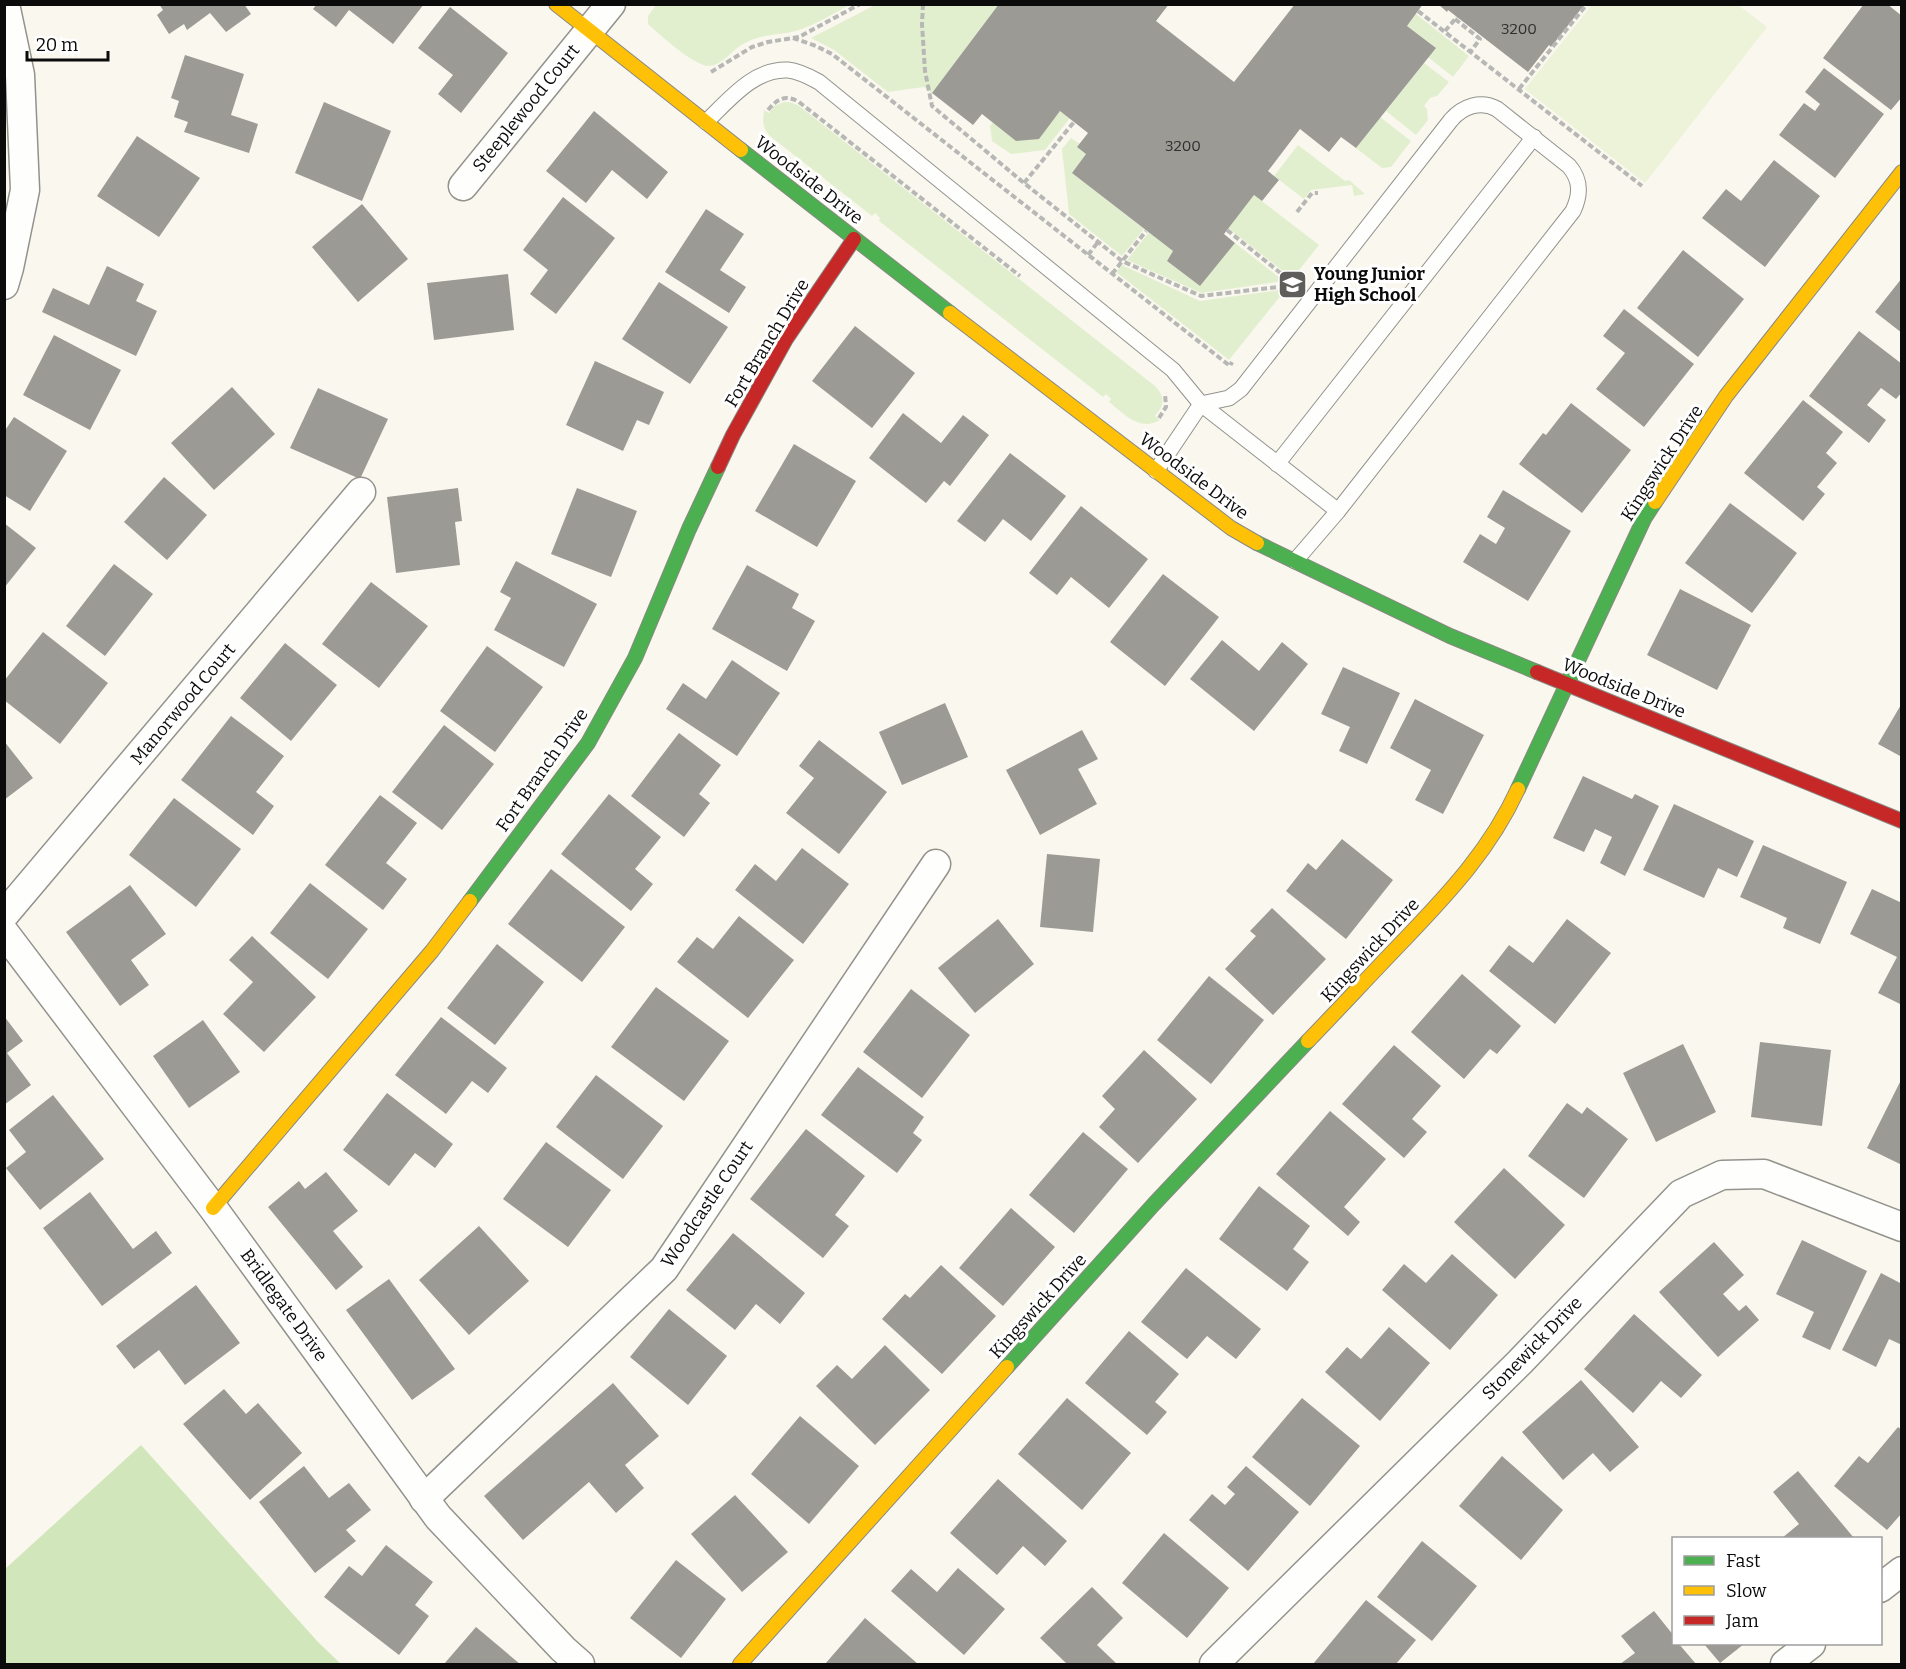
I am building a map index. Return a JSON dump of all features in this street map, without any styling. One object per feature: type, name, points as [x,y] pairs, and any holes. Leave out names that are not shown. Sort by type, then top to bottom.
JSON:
[{"type":"street","points":[[4,285],[25,190],[20,75],[5,4]]},
{"type":"street","name":"Woodside Drive","points":[[556,4],[854,239],[1231,528],[1450,636],[1902,821]]},
{"type":"street","name":"Steeplewood Court","points":[[463,186],[611,4]]},
{"type":"street","name":"Kingswick Drive","points":[[740,1665],[1154,1204],[1453,888],[1490,841],[1508,811],[1644,519],[1726,396],[1902,172]]},
{"type":"street","name":"Fort Branch Drive","points":[[213,1208],[432,951],[588,743],[635,658],[689,529],[733,435],[786,339],[854,239]]},
{"type":"street","name":"Manorwood Court","points":[[4,915],[361,492]]},
{"type":"street","name":"Woodcastle Court","points":[[424,1499],[664,1269],[936,864]]},
{"type":"street","name":"Bridlegate Drive","points":[[4,932],[213,1208],[438,1517],[580,1665]]},
{"type":"street","name":"Stonewick Drive","points":[[1214,1665],[1520,1362],[1681,1194],[1722,1175],[1764,1174],[1902,1227]]},
{"type":"street","points":[[1882,1587],[1902,1571]]},
{"type":"street","points":[[1785,1665],[1810,1645]]},
{"type":"lane","points":[[706,122],[739,90],[754,79],[772,72],[788,70],[819,82],[1173,370],[1201,404],[1338,511]]},
{"type":"lane","points":[[1201,404],[1210,404],[1229,398],[1241,389],[1456,114],[1474,105],[1492,106],[1534,137],[1569,166],[1576,175],[1580,191],[1573,211],[1338,511],[1295,561]]},
{"type":"lane","points":[[1277,464],[1534,137]]},
{"type":"lane","points":[[1156,471],[1201,404]]},
{"type":"path","points":[[711,72],[752,47],[793,38],[816,29],[860,4]]},
{"type":"path","points":[[923,4],[925,71],[932,106],[1122,261],[1201,296],[1295,285],[1227,230]]},
{"type":"path","points":[[1520,90],[1587,4]]},
{"type":"path","points":[[1419,11],[1642,186]]},
{"type":"path","points":[[1445,31],[1456,18],[1480,39],[1471,51]]},
{"type":"path","points":[[793,38],[832,54],[1230,366]]},
{"type":"path","points":[[768,110],[774,102],[784,98],[791,98],[799,102],[1020,276]]},
{"type":"path","points":[[1024,183],[1074,122]]},
{"type":"path","points":[[1297,212],[1312,193],[1318,193]]},
{"type":"path","points":[[1112,274],[1146,231]]},
{"type":"path","points":[[1088,255],[1098,242]]},
{"type":"path","points":[[1159,385],[1165,392],[1166,400],[1166,407],[1160,418]]},
{"type":"green space","points":[[656,5],[849,5],[803,29],[750,40],[718,63],[708,66],[694,61],[648,24],[648,16]]},
{"type":"green space","points":[[875,5],[999,5],[932,93],[924,87],[888,92],[834,50],[811,38]]},
{"type":"green space","points":[[1592,5],[1738,5],[1767,27],[1645,183],[1525,89]]},
{"type":"green space","points":[[1416,14],[1469,56],[1453,77],[1428,57],[1435,47],[1407,26]]},
{"type":"green space","points":[[1424,63],[1449,82],[1424,106],[1427,109],[1428,120],[1416,135],[1386,111]]},
{"type":"green space","points":[[784,102],[798,105],[1155,386],[1162,397],[1161,408],[1155,416],[1160,420],[1146,424],[1126,416],[1109,402],[1111,399],[1106,394],[1103,397],[879,221],[880,218],[875,213],[872,216],[771,137],[764,125],[764,110],[769,113],[774,106]]},
{"type":"green space","points":[[1060,111],[1070,118],[1045,150],[1011,154],[992,141],[990,126],[993,122],[1038,139]]},
{"type":"green space","points":[[1380,117],[1411,141],[1391,167],[1382,168],[1356,148]]},
{"type":"green space","points":[[1071,138],[1080,144],[1077,147],[1086,154],[1072,173],[1144,229],[1122,256],[1069,214],[1062,149]]},
{"type":"green space","points":[[1298,145],[1345,181],[1349,180],[1365,194],[1354,196],[1352,185],[1311,190],[1304,199],[1274,176]]},
{"type":"green space","points":[[1254,195],[1319,245],[1296,274],[1289,276],[1228,228]]},
{"type":"green space","points":[[1149,232],[1173,251],[1167,261],[1200,286],[1235,243],[1284,281],[1201,293],[1127,260]]},
{"type":"green space","points":[[1122,265],[1200,301],[1286,289],[1229,360],[1116,272]]},
{"type":"green space","points":[[141,1445],[318,1642],[341,1664],[5,1664],[5,1569]]},
{"type":"building","points":[[159,4],[244,4],[251,14],[226,32],[210,13],[187,30],[184,24],[169,34],[157,15],[163,10]]},
{"type":"building","points":[[317,4],[424,4],[393,44],[349,10],[336,27],[313,9]]},
{"type":"building","points":[[999,4],[1169,4],[1156,21],[1234,82],[1295,4],[1423,4],[1407,26],[1436,48],[1356,148],[1341,137],[1329,152],[1300,129],[1268,171],[1279,180],[1262,201],[1254,195],[1224,234],[1235,243],[1200,286],[1167,261],[1173,251],[1072,173],[1086,154],[1077,147],[1088,133],[1060,111],[1039,139],[1016,141],[982,114],[973,125],[932,93]]},
{"type":"building","points":[[1438,4],[1585,4],[1528,72]]},
{"type":"building","points":[[1864,4],[1887,4],[1902,16],[1902,97],[1891,110],[1823,58]]},
{"type":"building","points":[[450,7],[508,53],[461,113],[438,94],[453,75],[418,48]]},
{"type":"building","points":[[185,55],[244,74],[231,115],[258,124],[249,153],[184,132],[188,122],[174,117],[179,101],[171,98]]},
{"type":"building","points":[[1824,68],[1884,114],[1835,178],[1779,135],[1804,103],[1815,111],[1820,104],[1805,92]]},
{"type":"building","points":[[324,102],[391,131],[362,201],[295,173]]},
{"type":"building","points":[[594,111],[668,172],[647,199],[612,170],[586,203],[546,171]]},
{"type":"building","points":[[137,136],[200,178],[159,237],[97,196]]},
{"type":"building","points":[[1774,160],[1820,196],[1765,267],[1702,218],[1726,189],[1741,201]]},
{"type":"building","points":[[563,197],[615,238],[556,314],[530,294],[548,270],[523,250]]},
{"type":"building","points":[[362,204],[408,259],[358,302],[312,247]]},
{"type":"building","points":[[706,209],[744,234],[720,270],[746,287],[729,313],[665,272]]},
{"type":"building","points":[[1683,250],[1744,299],[1698,357],[1637,308]]},
{"type":"building","points":[[107,266],[144,284],[136,301],[157,311],[136,356],[42,312],[53,288],[89,305]]},
{"type":"building","points":[[508,274],[514,330],[434,340],[427,283]]},
{"type":"building","points":[[1902,278],[1902,333],[1875,312]]},
{"type":"building","points":[[659,282],[728,327],[690,384],[622,339]]},
{"type":"building","points":[[1624,309],[1694,364],[1644,427],[1596,389],[1625,353],[1603,336]]},
{"type":"building","points":[[855,326],[915,373],[872,428],[812,381]]},
{"type":"building","points":[[1859,331],[1902,364],[1902,392],[1896,399],[1881,388],[1867,405],[1886,420],[1869,443],[1809,396]]},
{"type":"building","points":[[54,335],[121,370],[90,430],[23,395]]},
{"type":"building","points":[[595,361],[664,392],[649,425],[637,420],[623,451],[566,425]]},
{"type":"building","points":[[232,387],[275,434],[214,490],[171,443]]},
{"type":"building","points":[[318,388],[388,419],[360,479],[290,448]]},
{"type":"building","points":[[1803,400],[1843,432],[1826,453],[1837,463],[1817,487],[1825,494],[1803,521],[1744,473]]},
{"type":"building","points":[[1571,403],[1631,450],[1582,513],[1519,464],[1543,433],[1546,435]]},
{"type":"building","points":[[903,413],[941,443],[963,415],[989,435],[950,486],[944,481],[926,503],[869,458]]},
{"type":"building","points":[[14,417],[67,451],[30,511],[4,495],[4,432]]},
{"type":"building","points":[[794,444],[856,481],[817,547],[755,511]]},
{"type":"building","points":[[1010,453],[1066,496],[1031,541],[1003,519],[985,542],[957,521]]},
{"type":"building","points":[[164,477],[207,515],[167,560],[124,522]]},
{"type":"building","points":[[458,488],[462,521],[455,522],[460,565],[396,573],[387,497]]},
{"type":"building","points":[[577,488],[637,511],[611,577],[551,554]]},
{"type":"building","points":[[1503,490],[1571,531],[1528,601],[1463,562],[1480,534],[1496,544],[1505,528],[1487,517]]},
{"type":"building","points":[[1730,503],[1797,553],[1752,613],[1685,563]]},
{"type":"building","points":[[1081,506],[1148,559],[1109,608],[1071,577],[1057,595],[1029,573]]},
{"type":"building","points":[[4,523],[36,548],[4,588]]},
{"type":"building","points":[[516,561],[597,604],[564,667],[494,630],[511,598],[500,592]]},
{"type":"building","points":[[114,564],[153,594],[105,656],[66,626]]},
{"type":"building","points":[[747,565],[799,594],[792,608],[815,621],[787,671],[712,629]]},
{"type":"building","points":[[1163,574],[1219,617],[1165,686],[1110,642]]},
{"type":"building","points":[[371,582],[428,626],[379,688],[322,644]]},
{"type":"building","points":[[1680,589],[1751,625],[1717,690],[1647,655]]},
{"type":"building","points":[[43,632],[108,683],[60,744],[4,700],[4,681]]},
{"type":"building","points":[[1222,640],[1259,671],[1282,642],[1308,664],[1254,731],[1190,679]]},
{"type":"building","points":[[285,643],[337,685],[291,741],[240,698]]},
{"type":"building","points":[[487,646],[543,687],[495,752],[440,711]]},
{"type":"building","points":[[732,660],[780,693],[737,756],[666,709],[683,683],[706,699]]},
{"type":"building","points":[[1343,667],[1400,693],[1367,764],[1339,751],[1350,727],[1321,714]]},
{"type":"building","points":[[1415,699],[1484,735],[1443,814],[1415,800],[1431,770],[1390,748]]},
{"type":"building","points":[[945,703],[968,757],[902,785],[879,732]]},
{"type":"building","points":[[1902,703],[1902,757],[1878,744]]},
{"type":"building","points":[[231,716],[284,756],[256,792],[274,806],[253,835],[181,780]]},
{"type":"building","points":[[444,725],[494,764],[442,830],[392,792]]},
{"type":"building","points":[[1082,730],[1098,759],[1078,769],[1097,804],[1040,835],[1006,770]]},
{"type":"building","points":[[679,733],[721,765],[699,794],[710,803],[684,837],[631,796]]},
{"type":"building","points":[[819,740],[887,792],[839,854],[786,813],[814,778],[799,766]]},
{"type":"building","points":[[4,741],[33,778],[4,800]]},
{"type":"building","points":[[1583,776],[1632,799],[1635,794],[1659,806],[1625,876],[1600,863],[1612,837],[1595,829],[1584,852],[1553,838]]},
{"type":"building","points":[[609,794],[661,837],[635,869],[653,884],[631,911],[561,854]]},
{"type":"building","points":[[380,795],[417,823],[386,863],[407,879],[383,910],[325,865]]},
{"type":"building","points":[[174,798],[241,849],[196,907],[129,855]]},
{"type":"building","points":[[1674,804],[1754,841],[1737,877],[1718,868],[1704,898],[1643,870]]},
{"type":"building","points":[[1342,839],[1393,880],[1346,939],[1286,891],[1308,863],[1316,870]]},
{"type":"building","points":[[1763,845],[1847,882],[1820,944],[1783,928],[1787,918],[1740,897]]},
{"type":"building","points":[[802,848],[849,884],[803,944],[735,890],[755,864],[776,881]]},
{"type":"building","points":[[1047,854],[1100,859],[1093,932],[1040,927]]},
{"type":"building","points":[[551,869],[625,927],[582,982],[508,924]]},
{"type":"building","points":[[310,883],[368,929],[328,979],[270,933]]},
{"type":"building","points":[[130,885],[166,934],[131,960],[149,985],[120,1006],[66,932]]},
{"type":"building","points":[[1872,889],[1902,903],[1902,1005],[1878,993],[1897,957],[1850,934]]},
{"type":"building","points":[[1272,908],[1326,959],[1273,1015],[1225,969],[1256,936],[1250,931]]},
{"type":"building","points":[[739,916],[794,960],[748,1018],[677,962],[697,937],[713,949]]},
{"type":"building","points":[[998,919],[1034,964],[975,1013],[938,968]]},
{"type":"building","points":[[1567,919],[1611,953],[1555,1024],[1489,971],[1509,945],[1533,963]]},
{"type":"building","points":[[252,936],[316,997],[264,1052],[223,1014],[253,982],[229,960]]},
{"type":"building","points":[[497,944],[544,982],[495,1045],[447,1008]]},
{"type":"building","points":[[1462,974],[1521,1026],[1497,1054],[1490,1049],[1464,1079],[1411,1032]]},
{"type":"building","points":[[1209,976],[1264,1020],[1211,1084],[1157,1040]]},
{"type":"building","points":[[656,987],[729,1041],[684,1101],[611,1047]]},
{"type":"building","points":[[911,989],[970,1035],[922,1098],[863,1052]]},
{"type":"building","points":[[4,1016],[23,1041],[7,1053],[31,1085],[4,1105]]},
{"type":"building","points":[[441,1017],[507,1068],[488,1093],[472,1081],[446,1114],[395,1075]]},
{"type":"building","points":[[203,1020],[240,1072],[189,1108],[153,1056]]},
{"type":"building","points":[[1760,1042],[1831,1050],[1822,1126],[1751,1117]]},
{"type":"building","points":[[1683,1044],[1716,1112],[1656,1142],[1623,1073]]},
{"type":"building","points":[[1394,1045],[1441,1086],[1412,1119],[1427,1132],[1404,1158],[1342,1104]]},
{"type":"building","points":[[1144,1050],[1197,1099],[1138,1163],[1099,1127],[1115,1109],[1102,1096]]},
{"type":"building","points":[[858,1067],[924,1117],[913,1133],[922,1140],[897,1173],[821,1115]]},
{"type":"building","points":[[596,1075],[663,1126],[623,1179],[556,1127]]},
{"type":"building","points":[[1902,1078],[1902,1165],[1867,1148]]},
{"type":"building","points":[[387,1093],[453,1144],[435,1168],[415,1153],[389,1186],[343,1150]]},
{"type":"building","points":[[53,1095],[104,1159],[40,1210],[6,1168],[26,1152],[9,1130]]},
{"type":"building","points":[[1567,1103],[1582,1114],[1587,1107],[1628,1139],[1584,1198],[1528,1156]]},
{"type":"building","points":[[1330,1111],[1386,1159],[1344,1207],[1360,1222],[1348,1236],[1276,1174]]},
{"type":"building","points":[[806,1129],[865,1176],[835,1215],[849,1226],[823,1258],[750,1199]]},
{"type":"building","points":[[1083,1132],[1128,1169],[1074,1233],[1029,1195]]},
{"type":"building","points":[[546,1142],[611,1190],[568,1247],[503,1199]]},
{"type":"building","points":[[1504,1168],[1565,1225],[1515,1279],[1454,1222]]},
{"type":"building","points":[[326,1172],[358,1211],[333,1231],[363,1267],[336,1290],[268,1207],[299,1181],[305,1189]]},
{"type":"building","points":[[1259,1186],[1310,1226],[1293,1249],[1309,1262],[1287,1291],[1219,1239]]},
{"type":"building","points":[[90,1192],[133,1249],[156,1231],[172,1253],[102,1306],[43,1228]]},
{"type":"building","points":[[1011,1208],[1055,1247],[1003,1306],[959,1268]]},
{"type":"building","points":[[479,1226],[529,1281],[469,1335],[419,1280]]},
{"type":"building","points":[[733,1233],[805,1293],[780,1324],[756,1304],[735,1330],[686,1290]]},
{"type":"building","points":[[1802,1240],[1867,1271],[1830,1350],[1802,1337],[1814,1312],[1776,1294]]},
{"type":"building","points":[[1714,1242],[1744,1275],[1723,1294],[1739,1311],[1746,1305],[1759,1320],[1718,1357],[1659,1292]]},
{"type":"building","points":[[1452,1254],[1498,1295],[1450,1350],[1382,1290],[1404,1264],[1426,1283]]},
{"type":"building","points":[[941,1265],[996,1316],[942,1374],[882,1319],[905,1294],[910,1298]]},
{"type":"building","points":[[1186,1268],[1261,1329],[1236,1359],[1207,1336],[1187,1359],[1141,1322]]},
{"type":"building","points":[[1881,1273],[1902,1284],[1902,1345],[1889,1339],[1876,1367],[1842,1350]]},
{"type":"building","points":[[389,1279],[455,1369],[412,1400],[346,1310]]},
{"type":"building","points":[[196,1285],[240,1343],[185,1385],[159,1350],[134,1369],[116,1346]]},
{"type":"building","points":[[669,1309],[727,1356],[688,1405],[630,1357]]},
{"type":"building","points":[[1634,1314],[1702,1375],[1681,1398],[1661,1381],[1633,1413],[1584,1369]]},
{"type":"building","points":[[1389,1327],[1430,1363],[1380,1421],[1325,1372],[1347,1347],[1361,1359]]},
{"type":"building","points":[[1129,1331],[1179,1374],[1155,1402],[1167,1412],[1147,1435],[1085,1383]]},
{"type":"building","points":[[885,1345],[930,1390],[875,1445],[816,1386],[837,1365],[852,1379]]},
{"type":"building","points":[[1581,1380],[1639,1447],[1610,1472],[1593,1453],[1563,1480],[1522,1432]]},
{"type":"building","points":[[613,1383],[659,1436],[625,1465],[644,1488],[616,1513],[589,1482],[523,1540],[484,1496]]},
{"type":"building","points":[[224,1389],[246,1414],[258,1403],[302,1453],[250,1500],[183,1424]]},
{"type":"building","points":[[1067,1398],[1131,1453],[1082,1510],[1018,1454]]},
{"type":"building","points":[[1302,1398],[1360,1446],[1310,1506],[1252,1457]]},
{"type":"building","points":[[800,1416],[859,1466],[809,1524],[751,1474]]},
{"type":"building","points":[[1898,1427],[1902,1430],[1902,1513],[1887,1530],[1834,1486],[1859,1456],[1868,1463]]},
{"type":"building","points":[[1502,1456],[1563,1510],[1521,1560],[1459,1506]]},
{"type":"building","points":[[304,1466],[329,1498],[349,1483],[371,1510],[346,1530],[356,1541],[315,1573],[259,1502]]},
{"type":"building","points":[[1246,1466],[1299,1512],[1248,1571],[1189,1520],[1212,1494],[1225,1505],[1235,1494],[1227,1487]]},
{"type":"building","points":[[1798,1471],[1853,1537],[1783,1537],[1799,1524],[1773,1492]]},
{"type":"building","points":[[998,1479],[1067,1541],[1045,1566],[1023,1546],[997,1575],[950,1533]]},
{"type":"building","points":[[735,1495],[788,1552],[742,1592],[691,1534]]},
{"type":"building","points":[[1164,1533],[1229,1588],[1187,1638],[1122,1583]]},
{"type":"building","points":[[1422,1541],[1477,1586],[1432,1641],[1377,1597]]},
{"type":"building","points":[[386,1545],[433,1582],[415,1605],[429,1616],[399,1655],[324,1597],[349,1566],[362,1576]]},
{"type":"building","points":[[676,1560],[726,1599],[681,1658],[630,1618]]},
{"type":"building","points":[[958,1568],[1005,1609],[964,1655],[891,1591],[911,1569],[937,1592]]},
{"type":"building","points":[[1092,1587],[1123,1618],[1097,1645],[1117,1664],[1067,1664],[1040,1638]]},
{"type":"building","points":[[1366,1600],[1416,1640],[1396,1664],[1313,1664]]},
{"type":"building","points":[[1654,1611],[1672,1634],[1672,1645],[1680,1645],[1696,1664],[1620,1664],[1635,1653],[1621,1636]]},
{"type":"building","points":[[865,1618],[918,1664],[825,1664]]},
{"type":"building","points":[[476,1627],[520,1664],[444,1664]]},
{"type":"building","points":[[1705,1645],[1743,1645],[1720,1663]]},
{"type":"traffic: fast","points":[[741,150],[950,313]]},
{"type":"traffic: fast","points":[[470,901],[588,743],[635,658],[689,529],[718,467]]},
{"type":"traffic: fast","points":[[1518,789],[1644,519],[1655,502]]},
{"type":"traffic: fast","points":[[1257,543],[1450,636],[1537,672]]},
{"type":"traffic: fast","points":[[1007,1367],[1154,1204],[1308,1041]]},
{"type":"traffic: slow","points":[[556,4],[741,150]]},
{"type":"traffic: slow","points":[[1655,502],[1726,396],[1902,172]]},
{"type":"traffic: slow","points":[[950,313],[1231,528],[1257,543]]},
{"type":"traffic: slow","points":[[1308,1041],[1454,886],[1495,831],[1518,789]]},
{"type":"traffic: slow","points":[[213,1208],[432,951],[470,901]]},
{"type":"traffic: slow","points":[[740,1664],[1007,1367]]},
{"type":"traffic: jam","points":[[718,467],[786,339],[854,239]]},
{"type":"traffic: jam","points":[[1537,672],[1902,821]]},
{"type":"place","name":"Young Junior High School","points":[[1293,284]]}]
